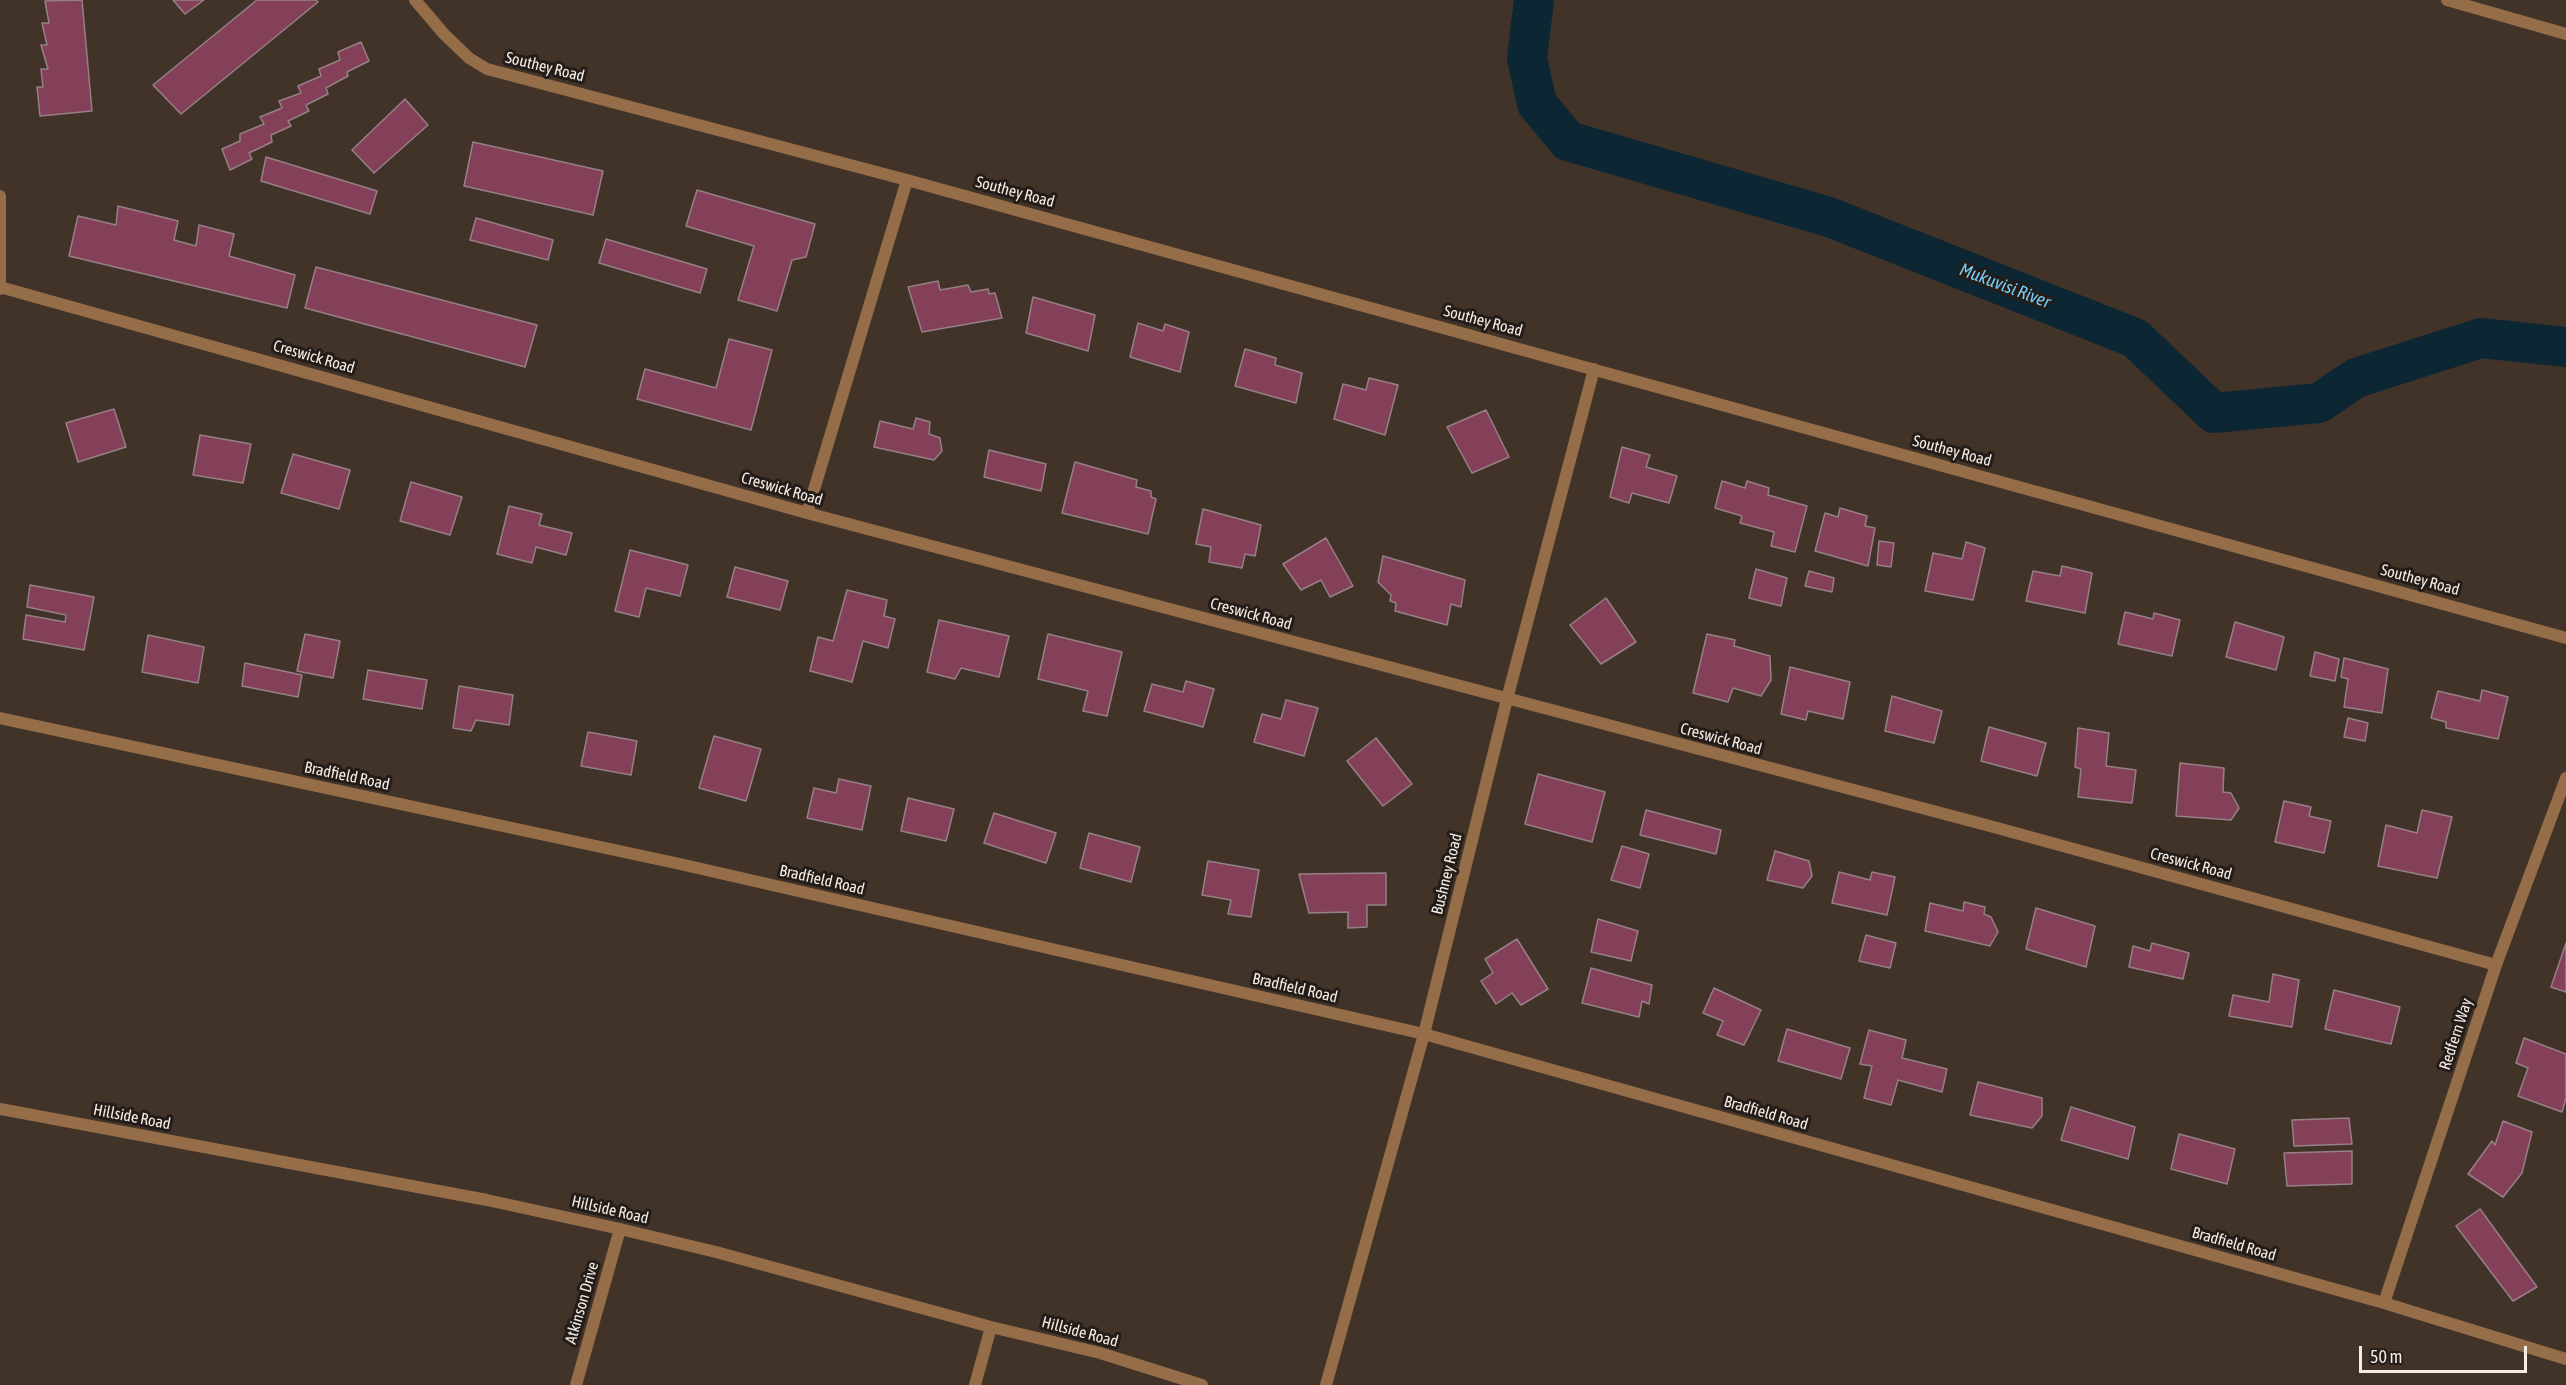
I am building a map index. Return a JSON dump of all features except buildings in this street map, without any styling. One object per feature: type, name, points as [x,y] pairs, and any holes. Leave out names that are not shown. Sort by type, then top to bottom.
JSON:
[{"type":"street","name":"Southey Road","points":[[415,0],[444,34],[469,58],[487,69],[907,180],[2566,638]]},
{"type":"street","points":[[2446,0],[2566,34]]},
{"type":"street","points":[[807,513],[907,180]]},
{"type":"street","points":[[0,196],[0,288]]},
{"type":"street","name":"Creswick Road","points":[[0,288],[807,513],[1989,826],[2496,965]]},
{"type":"street","name":"Bushney Road","points":[[1326,1385],[1424,1034],[1507,699],[1594,369]]},
{"type":"street","name":"Bradfield Road","points":[[0,718],[680,864],[1424,1034],[2384,1303],[2566,1359]]},
{"type":"street","name":"Redfern Way","points":[[2384,1303],[2496,965],[2566,778]]},
{"type":"street","name":"Hillside Road","points":[[0,1108],[487,1200],[620,1229],[716,1252],[991,1327],[1100,1353],[1202,1385]]},
{"type":"street","name":"Atkinson Drive","points":[[576,1385],[620,1229]]},
{"type":"street","points":[[975,1385],[991,1327]]},
{"type":"waterway","name":"Mukuvisi River","points":[[1534,0],[1527,58],[1537,104],[1568,141],[1829,217],[2135,338],[2214,413],[2319,403],[2356,378],[2481,338],[2566,347]]}]
